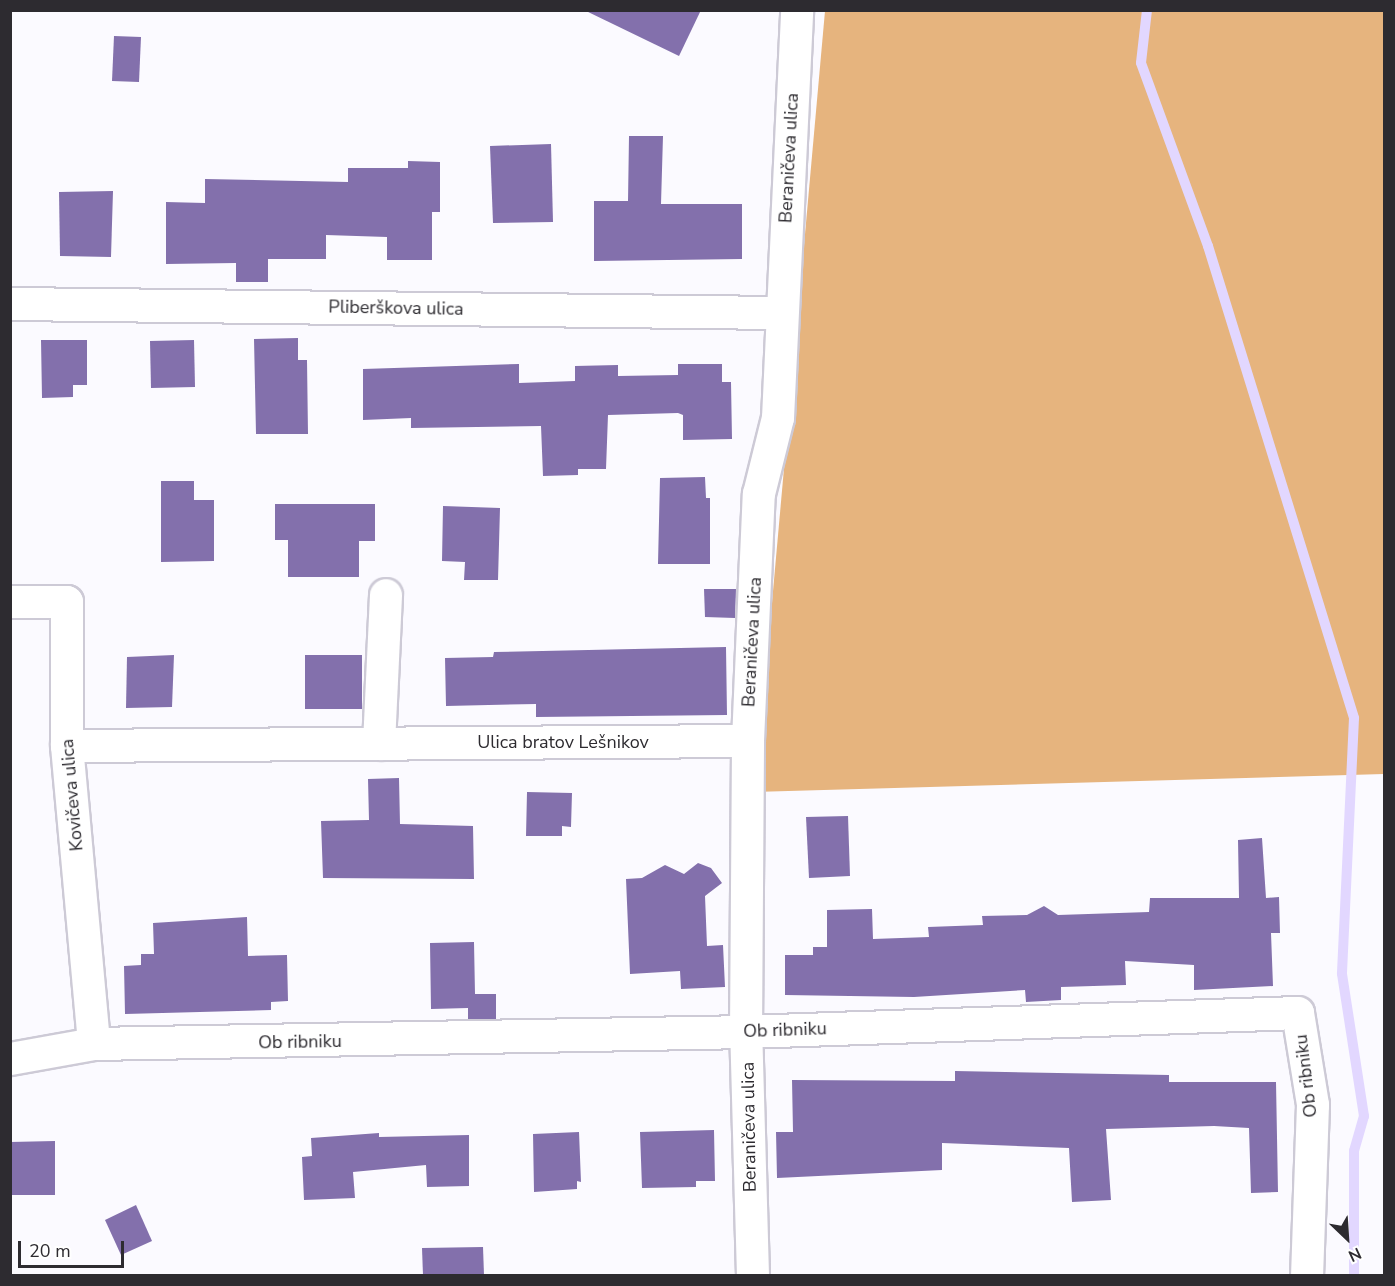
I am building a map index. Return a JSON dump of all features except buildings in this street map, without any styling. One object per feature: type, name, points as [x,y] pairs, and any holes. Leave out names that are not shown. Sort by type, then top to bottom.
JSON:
[{"type":"street","name":"Beraničeva ulica","points":[[753,1275],[746,1032],[748,741],[759,494],[778,418],[797,10]]},
{"type":"street","name":"Pliberškova ulica","points":[[10,304],[782,313]]},
{"type":"street","points":[[379,744],[386,595]]},
{"type":"street","name":"Kovičeva ulica","points":[[10,602],[67,603],[67,746],[94,1044]]},
{"type":"street","name":"Ulica bratov Lešnikov","points":[[67,746],[748,741]]},
{"type":"street","name":"Ob ribniku","points":[[10,1059],[94,1044],[746,1032],[1298,1013],[1313,1105],[1307,1275]]},
{"type":"shaded area","points":[[825,11],[1384,11],[1384,774],[755,792]]},
{"type":"waterway","points":[[1147,10],[1141,63],[1208,246],[1354,718],[1342,974],[1364,1116],[1354,1151],[1354,1276]]}]
